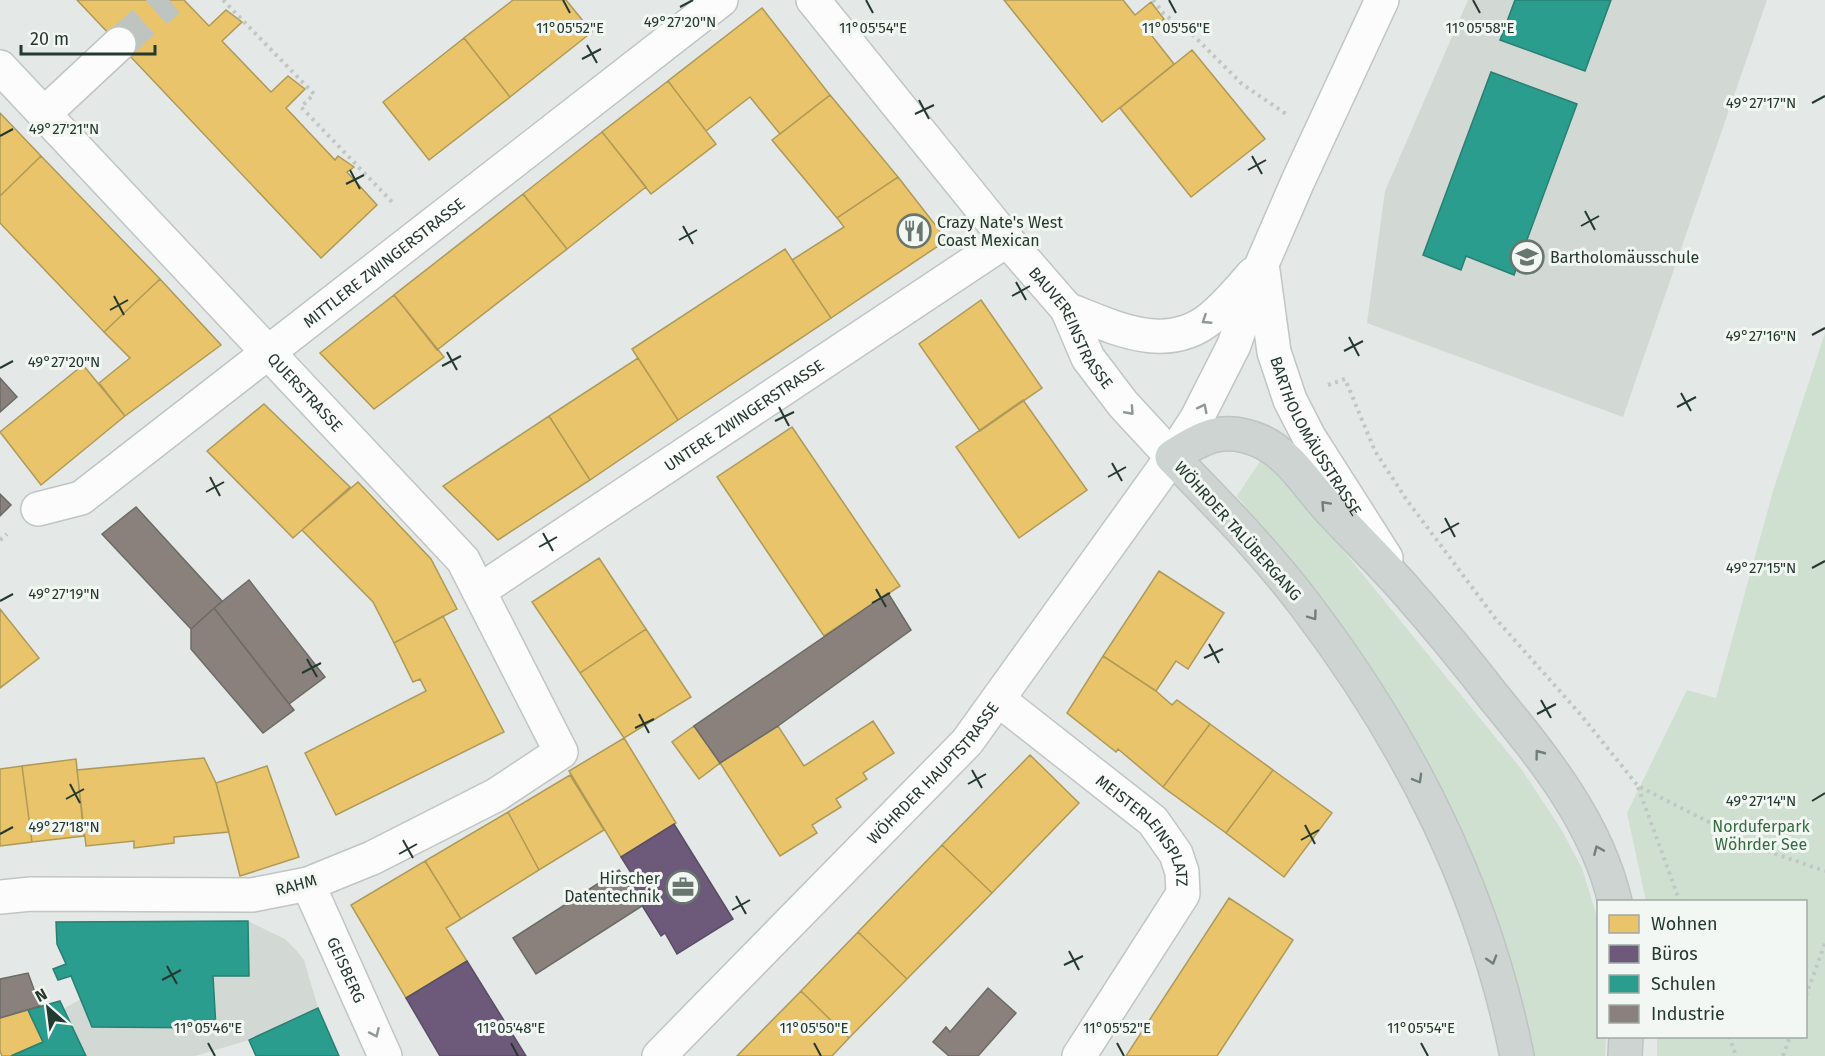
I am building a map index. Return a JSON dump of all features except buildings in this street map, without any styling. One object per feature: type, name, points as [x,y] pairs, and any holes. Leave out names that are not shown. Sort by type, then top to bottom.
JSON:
[{"type":"main road","name":"WÖHRDER TALÜBERGANG","points":[[1517,1056],[1508,1012],[1476,909],[1458,862],[1426,792],[1352,669],[1305,604],[1243,532],[1172,457],[1197,440],[1210,436],[1236,434],[1264,442],[1286,459],[1318,497],[1408,593],[1510,716],[1573,802],[1595,844],[1614,900]]},
{"type":"main road","points":[[1625,1056],[1626,1038]]},
{"type":"street","name":"MITTLERE ZWINGERSTRASSE","points":[[38,509],[81,498],[721,0]]},
{"type":"street","name":"BAUVEREINSTRASSE","points":[[813,0],[1007,240],[1067,309],[1088,358],[1123,404],[1172,457]]},
{"type":"street","points":[[1172,457],[1197,418],[1234,345],[1262,264],[1382,0]]},
{"type":"street","points":[[45,113],[119,44]]},
{"type":"street","name":"QUERSTRASSE","points":[[0,67],[463,560],[561,752]]},
{"type":"street","name":"UNTERE ZWINGERSTRASSE","points":[[479,591],[1007,240]]},
{"type":"street","points":[[1067,309],[1144,336],[1159,337],[1179,334],[1210,319],[1262,264]]},
{"type":"street","name":"BARTHOLOMÄUSSTRASSE","points":[[1262,264],[1272,344],[1290,400],[1309,437],[1408,593]]},
{"type":"street","name":"WÖHRDER HAUPTSTRASSE","points":[[659,1056],[967,742],[1172,457]]},
{"type":"street","name":"MEISTERLEINSPLATZ","points":[[999,700],[1153,821],[1176,854],[1182,872],[1183,894],[1079,1056]]},
{"type":"street","name":"RAHM","points":[[0,897],[31,894],[252,896],[308,884],[372,858],[496,795],[561,752]]},
{"type":"street","name":"GEISBERG","points":[[308,884],[385,1056]]},
{"type":"path","points":[[223,0],[314,94],[301,107],[396,206]]},
{"type":"path","points":[[1153,0],[1164,14],[1193,35],[1242,84],[1319,136]]},
{"type":"path","points":[[1345,379],[1375,451],[1406,499],[1495,618],[1581,715],[1638,786],[1679,900]]},
{"type":"path","points":[[1638,786],[1764,850],[1825,871]]},
{"type":"path","points":[[1807,993],[1825,943]]},
{"type":"path","points":[[1730,1038],[1736,1056]]},
{"type":"path","points":[[1783,1056],[1789,1038]]},
{"type":"shaded area","name":"Bartholomäusschule","points":[[1468,0],[1767,0],[1623,417],[1367,323],[1385,191]]},
{"type":"shaded area","points":[[248,921],[285,939],[296,950],[304,960],[318,1008],[249,1040],[195,1056],[86,1056],[63,1009],[81,999],[151,922]]},
{"type":"green space","name":"Norduferpark Wöhrder See","points":[[1825,333],[1825,1056],[1657,1056],[1657,1038],[1807,1038],[1807,900],[1646,900],[1627,813],[1687,690],[1716,698],[1773,491]]},
{"type":"green space","points":[[1262,458],[1299,496],[1522,770],[1561,829],[1582,868],[1597,917],[1597,1038],[1606,1038],[1605,1056],[1533,1056],[1507,950],[1477,868],[1439,784],[1378,681],[1288,559],[1237,496]]},
{"type":"tunnel","points":[[119,44],[169,0]]},
{"type":"place","name":"Crazy Nate's West Coast Mexican","points":[[914,231]]},
{"type":"place","name":"Bartholomäusschule","points":[[1527,257]]},
{"type":"place","name":"Hirscher Datentechnik","points":[[683,887]]}]
